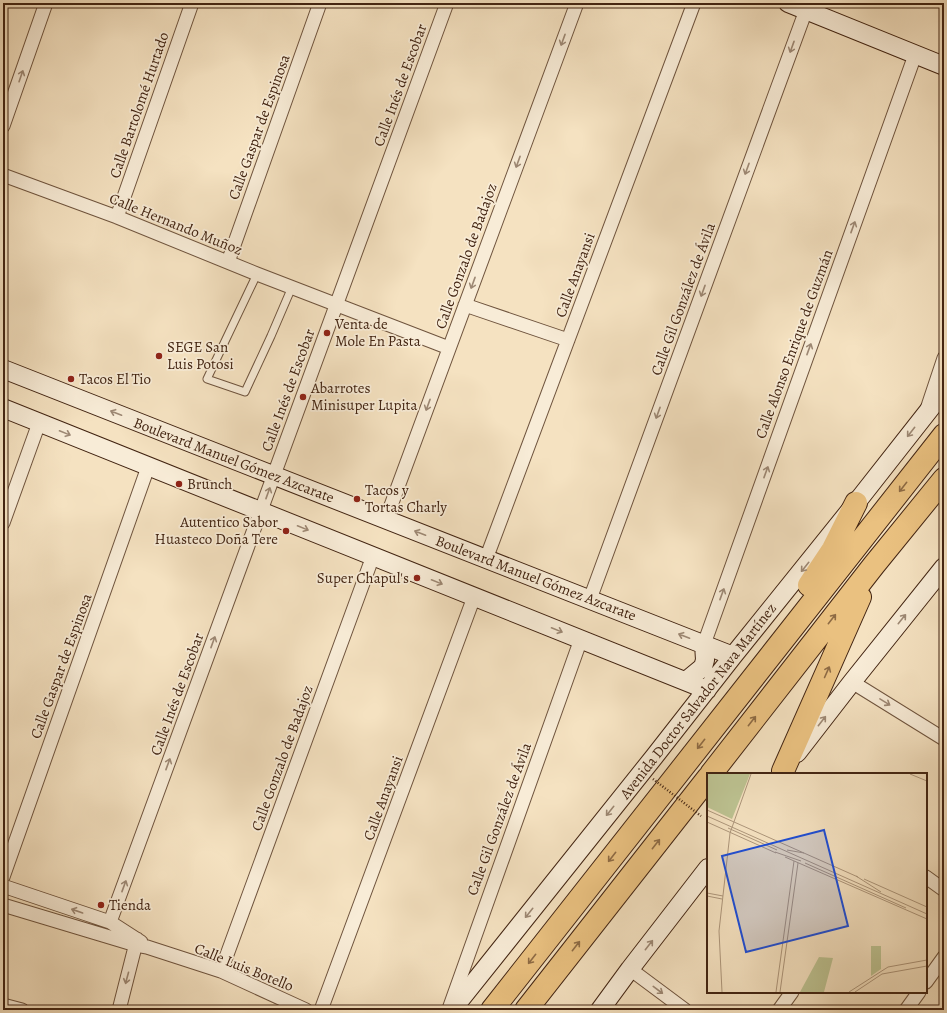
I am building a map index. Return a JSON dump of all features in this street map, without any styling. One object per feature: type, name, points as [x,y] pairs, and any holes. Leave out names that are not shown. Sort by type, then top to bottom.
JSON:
[{"type":"highway","name":"Avenida Doctor Salvador Nava Martínez","points":[[492,1010],[944,435]]},
{"type":"highway","points":[[712,773],[874,565],[944,479]]},
{"type":"highway","points":[[719,721],[833,549],[856,503]]},
{"type":"highway","points":[[783,773],[874,565]]},
{"type":"highway","points":[[526,1010],[707,779]]},
{"type":"street","points":[[3,126],[7,101],[46,3]]},
{"type":"street","name":"Calle Bartolomé Hurtado","points":[[117,217],[192,3]]},
{"type":"street","name":"Calle Gaspar de Espinosa","points":[[228,262],[320,3]]},
{"type":"street","name":"Calle Inés de Escobar","points":[[110,922],[447,3]]},
{"type":"street","name":"Calle Gonzalo de Badajoz","points":[[386,520],[577,3]]},
{"type":"street","name":"Calle Anayansi","points":[[486,559],[694,3]]},
{"type":"street","points":[[788,3],[944,66]]},
{"type":"street","name":"Calle Gil González de Ávila","points":[[590,599],[806,10]]},
{"type":"street","name":"Calle Alonso Enrique de Guzmán","points":[[704,644],[915,55]]},
{"type":"street","name":"Calle Hernando Muñoz","points":[[3,175],[117,217],[257,274],[449,348]]},
{"type":"street","points":[[465,305],[568,340]]},
{"type":"street","points":[[926,414],[944,358]]},
{"type":"street","name":"Boulevard Manuel Gómez Azcarate","points":[[3,369],[733,656]]},
{"type":"street","name":"Avenida Doctor Salvador Nava Martínez","points":[[452,1010],[944,391]]},
{"type":"street","points":[[3,408],[707,690]]},
{"type":"street","points":[[3,523],[39,423]]},
{"type":"street","name":"Calle Gaspar de Espinosa","points":[[3,877],[148,467]]},
{"type":"street","name":"Calle Gonzalo de Badajoz","points":[[222,971],[373,556]]},
{"type":"street","points":[[783,773],[852,682],[944,567]]},
{"type":"street","name":"Calle Anayansi","points":[[321,1010],[474,597]]},
{"type":"street","name":"Calle Gil González de Ávila","points":[[448,1010],[581,639]]},
{"type":"street","points":[[686,681],[703,667],[705,660],[704,644]]},
{"type":"street","points":[[852,682],[944,739]]},
{"type":"street","points":[[600,1010],[707,869]]},
{"type":"street","points":[[927,878],[944,890]]},
{"type":"street","name":"Calle Luis Botello","points":[[3,886],[110,922],[140,944]]},
{"type":"street","name":"Calle Luis Botello","points":[[3,905],[140,944],[222,971],[306,1010]]},
{"type":"street","points":[[119,1010],[140,944]]},
{"type":"street","points":[[927,981],[944,957]]},
{"type":"street","points":[[630,969],[685,1010]]},
{"type":"street","points":[[779,1010],[791,993]]},
{"type":"street","points":[[906,1010],[918,993]]},
{"type":"street","points":[[3,1005],[22,1010]]},
{"type":"lane","points":[[257,274],[207,379],[245,392],[292,287]]},
{"type":"path","points":[[653,779],[701,816]]},
{"type":"place","name":"Venta de Mole En Pasta","points":[[327,333]]},
{"type":"place","name":"SEGE San Luis Potosi","points":[[159,356]]},
{"type":"place","name":"Tacos El Tio","points":[[71,379]]},
{"type":"place","name":"Abarrotes Minisuper Lupita","points":[[303,397]]},
{"type":"place","name":"Brunch","points":[[179,484]]},
{"type":"place","name":"Tacos y Tortas Charly","points":[[357,499]]},
{"type":"place","name":"Autentico Sabor Huasteco Doña Tere","points":[[286,531]]},
{"type":"place","name":"Super Chapul's","points":[[417,578]]},
{"type":"place","name":"Tienda","points":[[101,905]]}]
